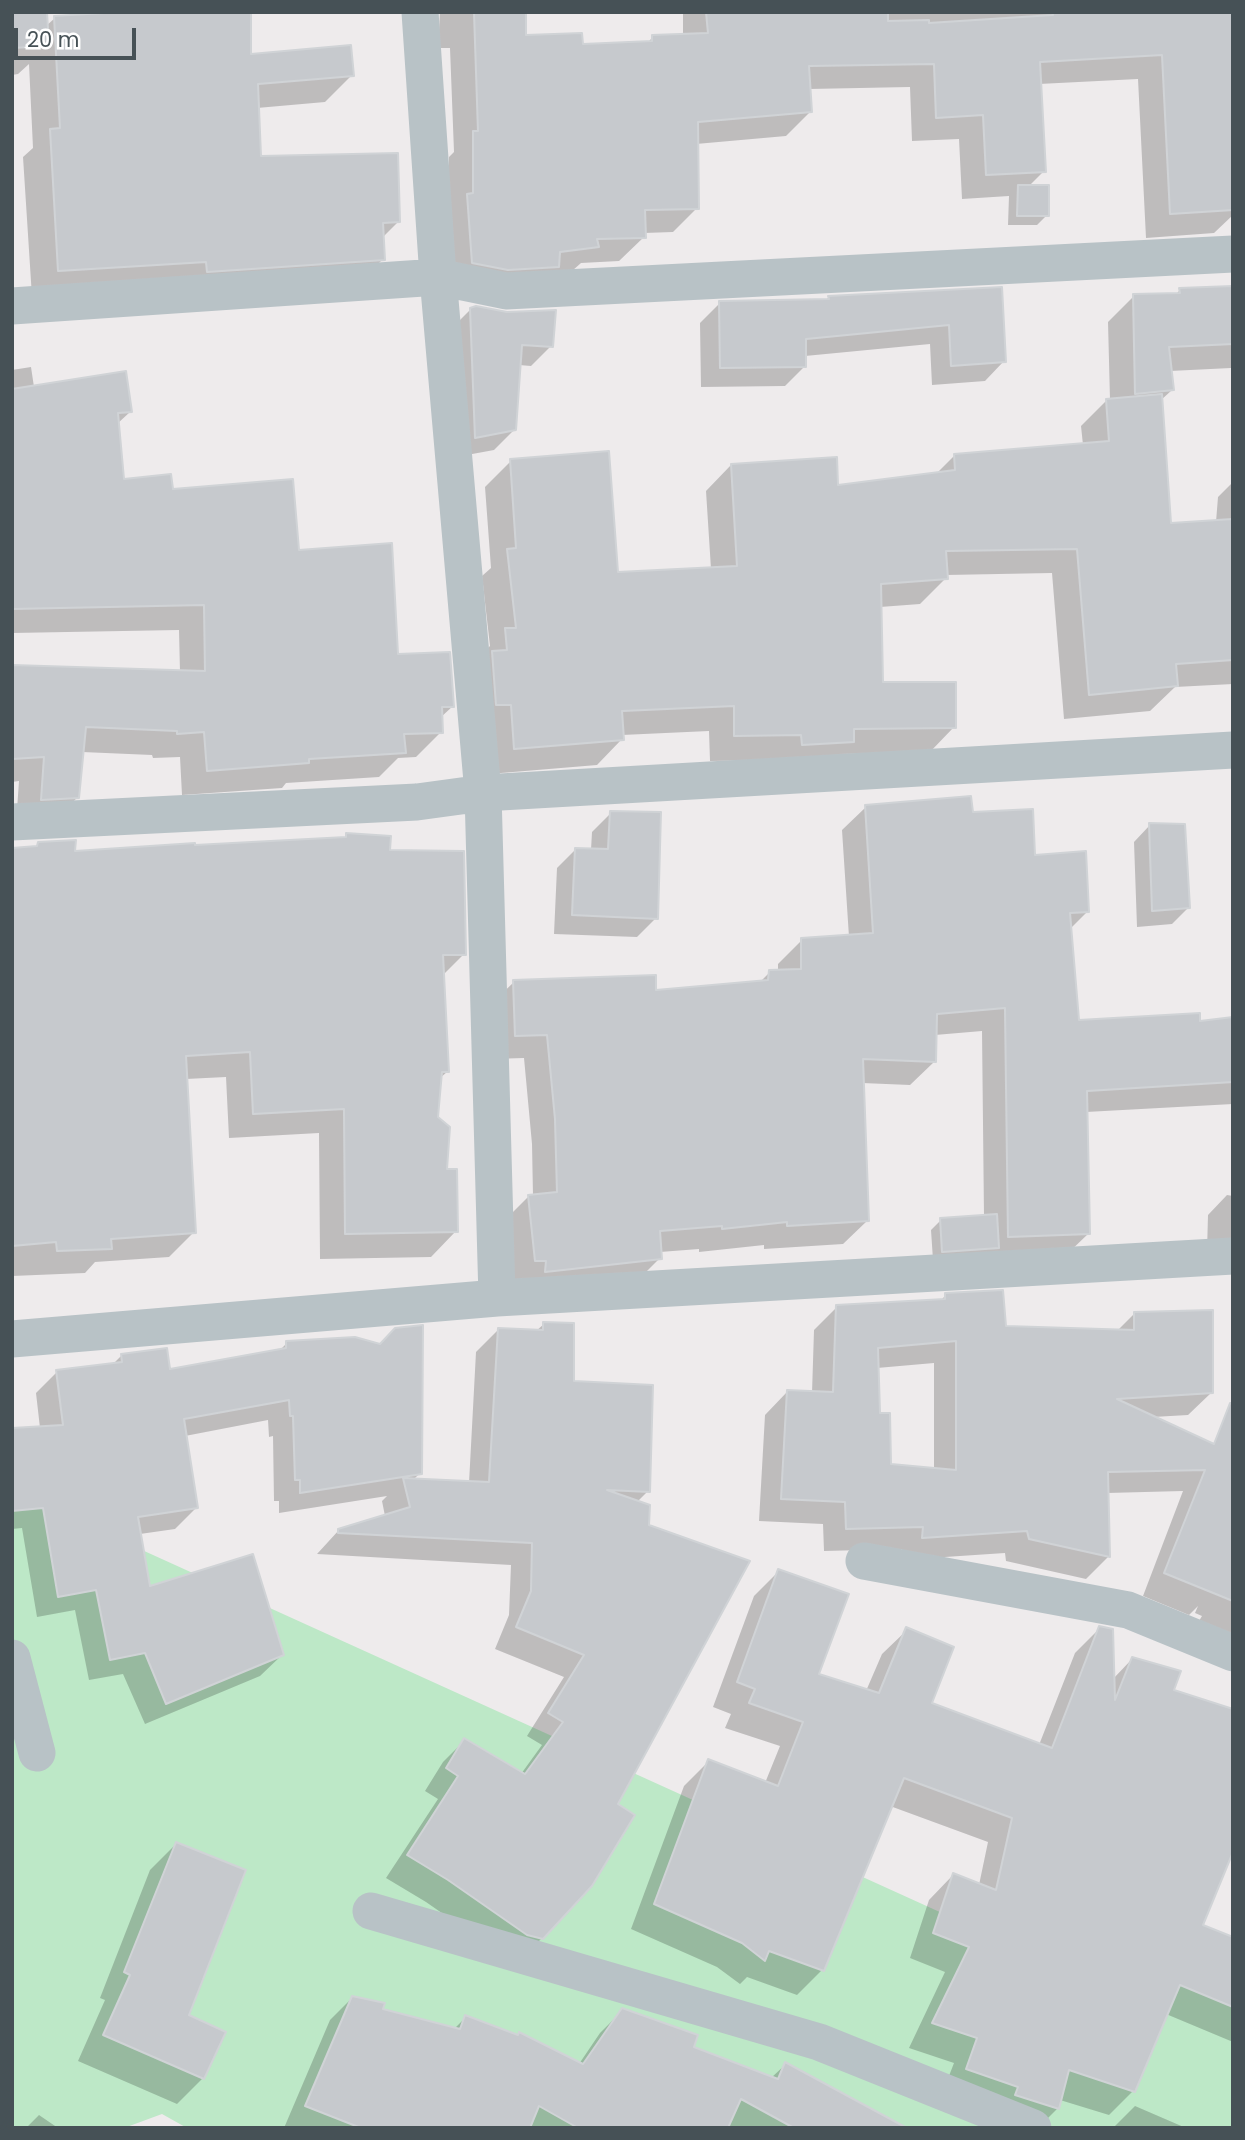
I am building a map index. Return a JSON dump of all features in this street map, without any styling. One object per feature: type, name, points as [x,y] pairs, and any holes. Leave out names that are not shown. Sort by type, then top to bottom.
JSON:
[{"type":"street","points":[[421,12],[438,277],[483,793],[497,1298]]},
{"type":"street","points":[[12,306],[438,277],[506,291],[1233,254]]},
{"type":"street","points":[[12,822],[417,802],[483,793],[1233,750]]},
{"type":"street","points":[[12,1339],[497,1298],[1233,1256]]},
{"type":"street","points":[[864,1561],[1128,1610],[1233,1653]]},
{"type":"street","points":[[12,1658],[37,1753]]},
{"type":"street","points":[[371,1911],[819,2042],[1033,2128]]},
{"type":"green space","points":[[12,1491],[942,1913],[1233,1968],[1233,2128],[187,2128],[162,2114],[124,2128],[12,2128]]},
{"type":"building","points":[[12,12],[47,12],[49,46],[12,48]]},
{"type":"building","points":[[121,12],[251,12],[251,54],[351,45],[354,76],[258,84],[261,156],[398,153],[400,222],[383,223],[385,260],[207,272],[206,262],[58,271],[50,129],[60,128],[54,16]]},
{"type":"building","points":[[474,12],[526,12],[526,35],[582,33],[583,44],[652,41],[652,35],[708,33],[706,12],[888,12],[888,21],[929,20],[929,23],[1053,15],[1052,12],[1233,12],[1233,210],[1170,214],[1162,55],[1040,62],[1046,172],[986,175],[983,115],[936,118],[934,64],[809,66],[812,112],[698,122],[699,209],[645,210],[646,238],[597,239],[599,247],[560,252],[559,267],[508,270],[472,263],[467,194],[473,193],[473,131],[478,131]]},
{"type":"building","points":[[1018,185],[1049,185],[1049,216],[1017,216]]},
{"type":"building","points":[[1233,286],[1233,344],[1169,347],[1174,390],[1135,394],[1133,294],[1180,293],[1179,288]]},
{"type":"building","points":[[1002,287],[1006,362],[951,366],[949,325],[806,339],[806,367],[720,368],[719,301],[829,299],[828,296]]},
{"type":"building","points":[[476,306],[507,312],[556,310],[553,347],[522,345],[516,430],[475,438],[470,308]]},
{"type":"building","points":[[126,371],[132,412],[118,413],[124,479],[171,474],[173,489],[293,479],[299,550],[392,543],[398,654],[450,652],[454,707],[442,707],[443,733],[404,734],[406,753],[309,759],[309,763],[207,771],[204,732],[177,734],[177,731],[86,727],[79,798],[41,800],[44,757],[12,759],[12,665],[205,671],[204,605],[12,609],[12,389]]},
{"type":"building","points":[[1162,394],[1171,523],[1233,519],[1233,660],[1176,664],[1178,686],[1089,695],[1077,549],[946,551],[948,579],[881,584],[883,682],[956,682],[956,728],[854,729],[854,742],[802,745],[801,735],[734,736],[734,706],[622,711],[624,740],[514,749],[511,705],[496,705],[492,651],[507,650],[505,628],[516,628],[507,549],[516,548],[510,459],[609,451],[618,572],[737,566],[731,464],[837,457],[838,485],[955,470],[954,454],[1109,441],[1106,399]]},
{"type":"building","points":[[971,796],[973,812],[1033,809],[1035,855],[1086,851],[1089,912],[1070,913],[1079,1020],[1200,1013],[1200,1021],[1233,1017],[1233,1082],[1087,1091],[1090,1234],[1008,1237],[1005,1008],[937,1014],[936,1062],[863,1059],[869,1221],[787,1226],[787,1222],[722,1229],[722,1226],[660,1231],[662,1259],[545,1272],[546,1261],[535,1261],[528,1195],[557,1192],[555,1119],[547,1035],[515,1036],[513,980],[656,975],[656,990],[768,980],[769,970],[801,969],[801,938],[873,933],[865,805]]},
{"type":"building","points":[[610,811],[661,812],[658,919],[572,915],[575,848],[608,849]]},
{"type":"building","points":[[1149,823],[1185,824],[1190,908],[1152,911]]},
{"type":"building","points":[[346,833],[391,836],[390,850],[464,851],[466,955],[443,955],[449,1072],[442,1072],[438,1117],[450,1127],[447,1169],[457,1169],[458,1232],[345,1234],[344,1109],[253,1114],[250,1052],[186,1056],[196,1233],[111,1239],[112,1249],[57,1251],[56,1242],[12,1246],[12,848],[37,846],[38,842],[76,840],[75,851],[346,837]]},
{"type":"building","points":[[997,1214],[999,1248],[942,1252],[940,1218]]},
{"type":"building","points":[[1003,1290],[1006,1326],[1134,1330],[1134,1312],[1213,1310],[1213,1393],[1117,1399],[1214,1444],[1230,1403],[1233,1404],[1233,1601],[1164,1573],[1205,1470],[1108,1472],[1110,1557],[1029,1539],[1027,1531],[922,1538],[923,1527],[846,1529],[845,1502],[781,1499],[787,1390],[833,1392],[836,1305],[945,1299],[945,1293]],"holes":[[[956,1341],[956,1470],[891,1464],[890,1413],[880,1413],[878,1348]]]},
{"type":"building","points":[[543,1322],[574,1323],[574,1381],[653,1385],[650,1492],[607,1490],[650,1505],[649,1525],[750,1561],[618,1804],[635,1815],[592,1886],[543,1939],[527,1935],[407,1855],[458,1776],[446,1768],[464,1738],[525,1774],[563,1722],[548,1713],[584,1655],[516,1627],[531,1591],[532,1543],[338,1533],[338,1529],[410,1507],[403,1478],[489,1482],[498,1328],[543,1330]]},
{"type":"building","points":[[423,1325],[422,1474],[300,1493],[300,1480],[295,1480],[293,1416],[290,1416],[289,1400],[184,1419],[198,1508],[138,1517],[150,1586],[253,1554],[284,1655],[166,1704],[145,1653],[110,1660],[96,1590],[58,1597],[43,1508],[12,1511],[12,1428],[63,1425],[56,1370],[122,1362],[121,1354],[167,1348],[170,1369],[286,1348],[286,1341],[355,1337],[380,1344],[395,1328]]},
{"type":"building","points":[[778,1569],[849,1594],[819,1674],[879,1693],[906,1627],[954,1647],[932,1703],[1052,1748],[1099,1626],[1113,1629],[1115,1700],[1132,1657],[1181,1671],[1174,1690],[1233,1709],[1233,1852],[1203,1925],[1233,1937],[1233,2007],[1180,1985],[1135,2092],[1069,2070],[1059,2109],[1015,2095],[1018,2087],[966,2069],[977,2038],[932,2023],[969,1947],[933,1933],[953,1873],[996,1890],[1012,1818],[904,1778],[824,1971],[769,1951],[765,1961],[742,1943],[654,1904],[708,1759],[778,1786],[803,1722],[749,1703],[755,1689],[737,1682]]},
{"type":"building","points":[[176,1842],[246,1870],[189,2015],[226,2032],[204,2079],[103,2035],[130,1975],[124,1972]]},
{"type":"building","points":[[352,1996],[385,2003],[383,2009],[460,2029],[465,2015],[518,2035],[519,2032],[583,2064],[622,2008],[698,2035],[694,2047],[778,2079],[785,2062],[907,2128],[794,2128],[741,2099],[728,2128],[578,2128],[539,2106],[530,2128],[361,2128],[305,2106]]}]
